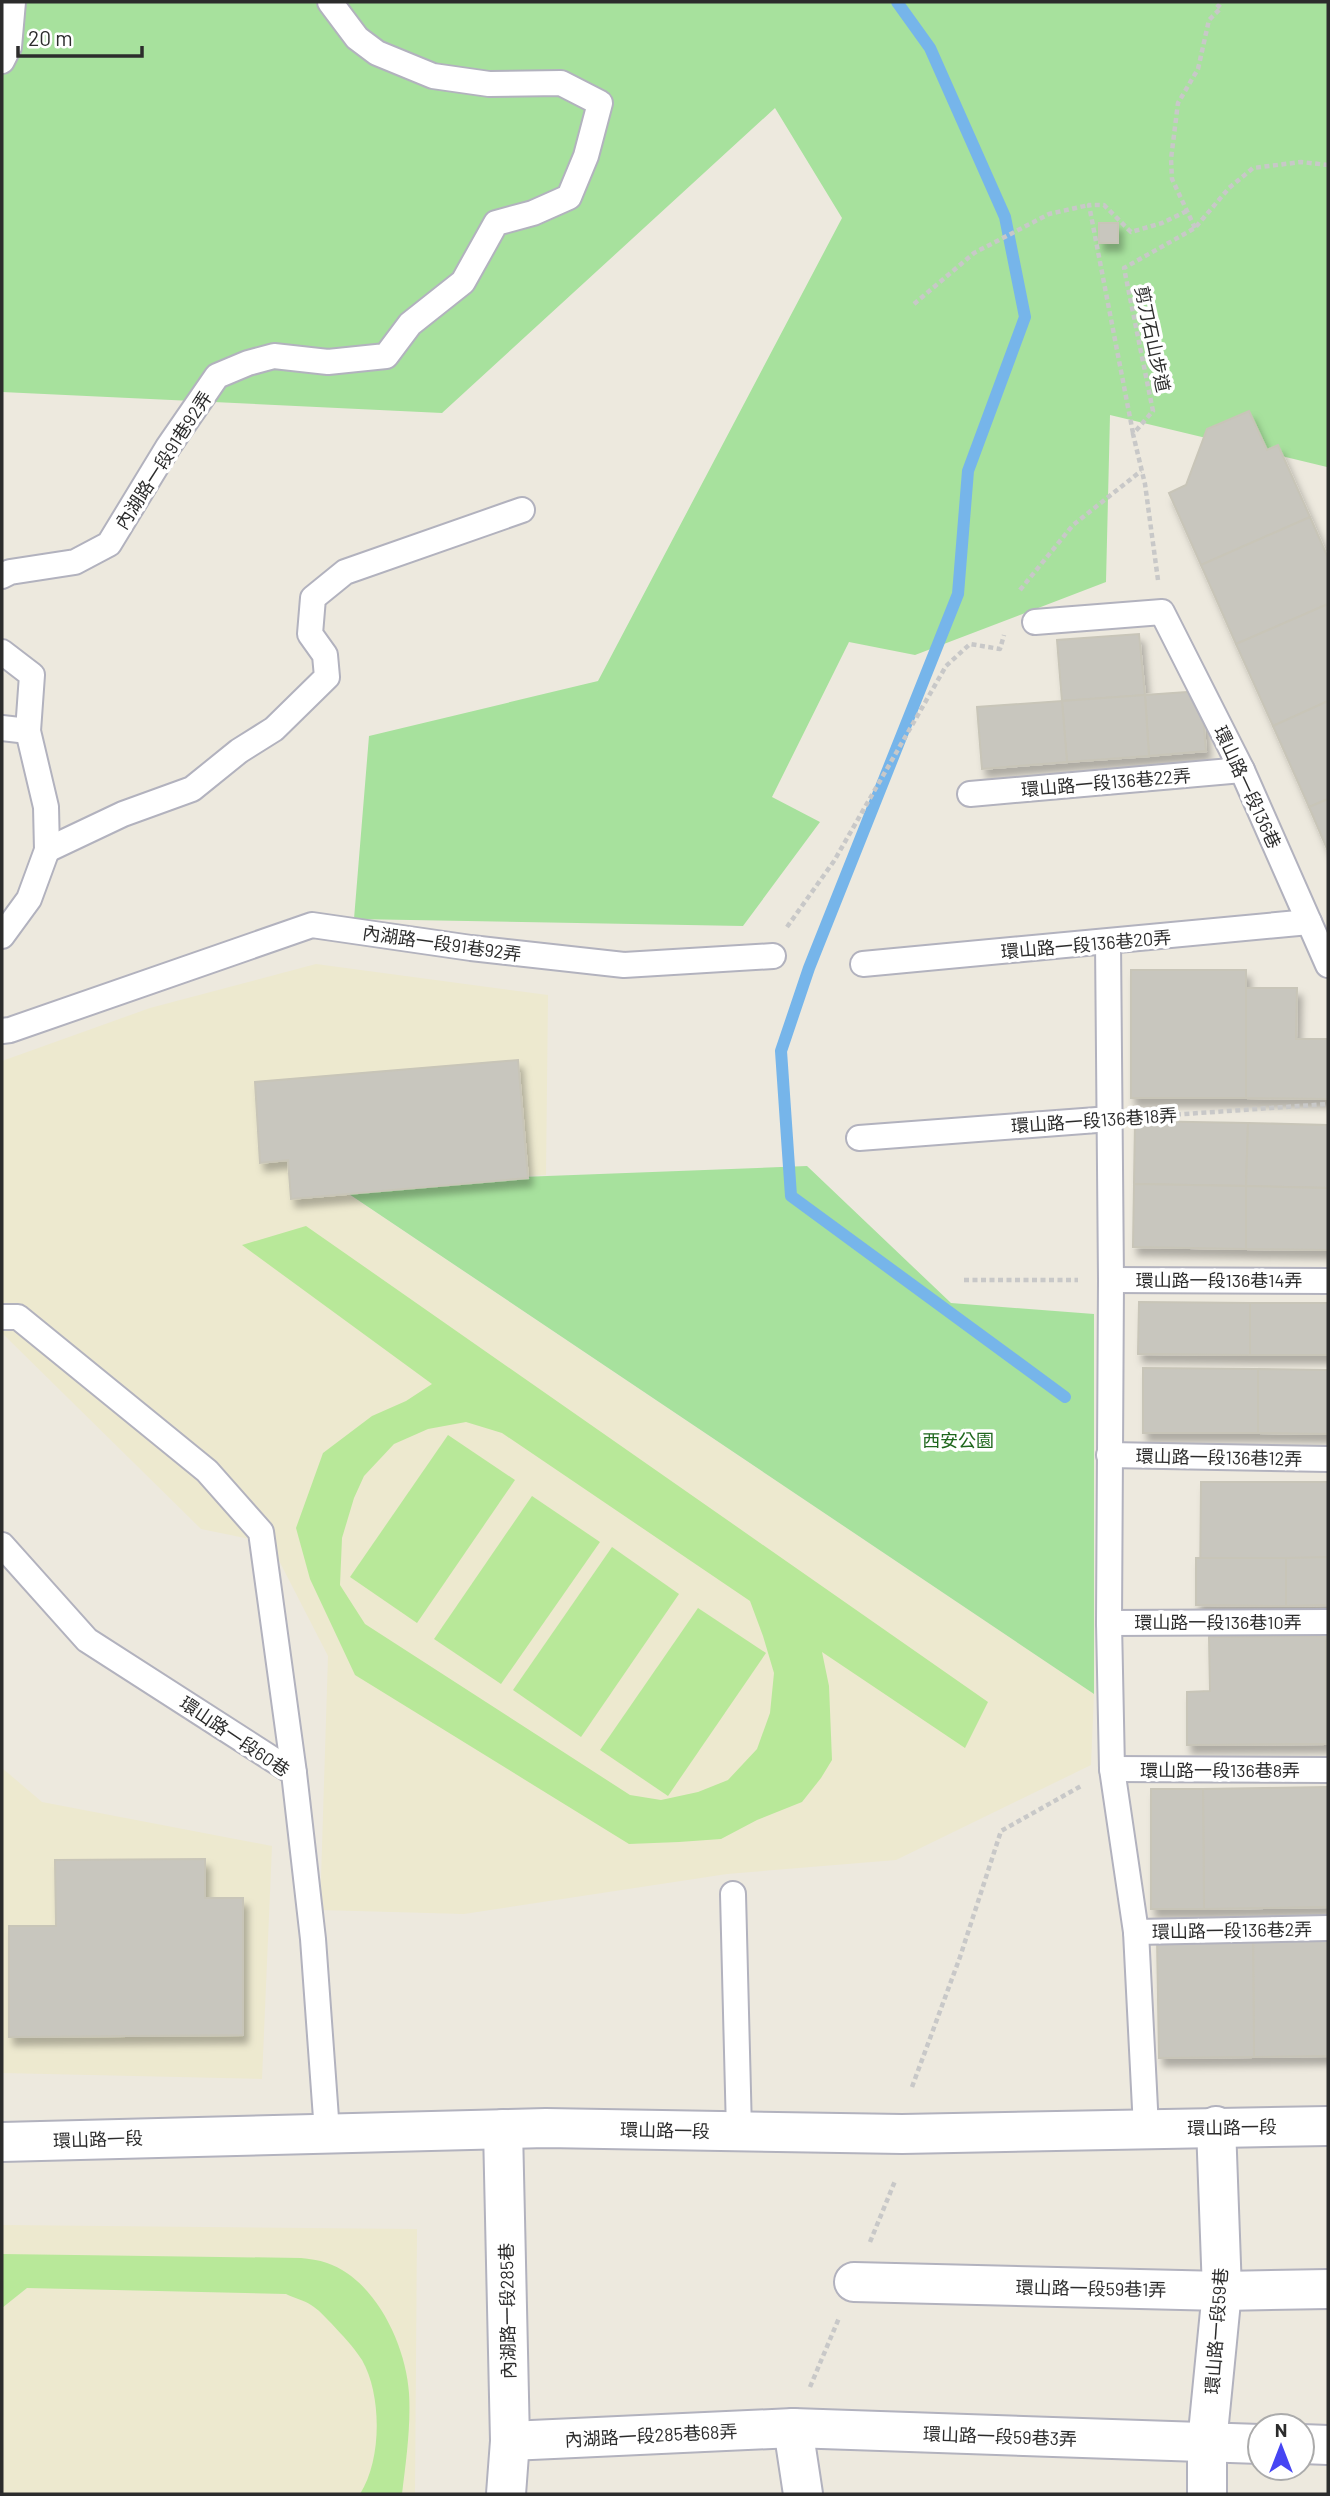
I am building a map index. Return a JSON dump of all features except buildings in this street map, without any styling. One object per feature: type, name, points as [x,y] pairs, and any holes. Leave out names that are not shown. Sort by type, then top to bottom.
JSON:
[{"type":"street","name":"環山路一段","points":[[2,2142],[503,2129],[902,2134],[1216,2126],[1328,2126]]},
{"type":"street","name":"環山路一段59巷","points":[[1207,2494],[1208,2443],[1222,2291],[1216,2126]]},
{"type":"street","name":"內湖路一段285巷","points":[[503,2129],[510,2441],[506,2494]]},
{"type":"street","name":"環山路一段59巷1弄","points":[[854,2282],[1222,2291],[1328,2289]]},
{"type":"street","name":"內湖路一段285巷68弄","points":[[510,2441],[793,2428]]},
{"type":"street","name":"環山路一段59巷3弄","points":[[793,2428],[1246,2444]]},
{"type":"street","points":[[793,2428],[803,2494]]},
{"type":"lane","points":[[2,61],[9,47],[13,2]]},
{"type":"lane","name":"內湖路一段91巷92弄","points":[[2,576],[10,572],[75,562],[109,544],[168,447],[217,376],[274,356],[328,362],[386,356],[410,324],[463,282],[496,223],[533,213],[569,197],[586,156],[600,103],[561,83],[489,84],[433,76],[377,53],[357,38],[347,21],[330,2]]},
{"type":"lane","points":[[47,849],[123,814],[192,789],[239,751],[274,729],[327,677],[325,655],[310,634],[313,598],[345,572],[522,510]]},
{"type":"lane","points":[[1035,622],[1162,612]]},
{"type":"lane","name":"環山路一段136巷","points":[[1162,612],[1242,770],[1328,965]]},
{"type":"lane","points":[[2,652],[32,675],[28,731],[47,807],[47,849],[30,899],[2,936]]},
{"type":"lane","points":[[2,728],[28,731]]},
{"type":"lane","name":"環山路一段136巷22弄","points":[[970,794],[1242,770]]},
{"type":"lane","name":"環山路一段136巷20弄","points":[[863,964],[1309,922]]},
{"type":"lane","name":"內湖路一段91巷92弄","points":[[2,1031],[312,925],[471,948],[624,965],[773,956]]},
{"type":"lane","points":[[1108,942],[1111,1280],[1109,1623],[1112,1769],[1136,1932],[1146,2128]]},
{"type":"lane","name":"環山路一段136巷18弄","points":[[859,1138],[1110,1119]]},
{"type":"lane","name":"環山路一段136巷14弄","points":[[1111,1280],[1328,1281]]},
{"type":"lane","points":[[2,1317],[18,1317],[207,1471],[261,1532],[294,1773]]},
{"type":"lane","name":"環山路一段136巷12弄","points":[[1109,1455],[1328,1459]]},
{"type":"lane","name":"環山路一段60巷","points":[[2,1545],[87,1640],[294,1773],[313,1938],[327,2132]]},
{"type":"lane","name":"環山路一段136巷10弄","points":[[1109,1623],[1328,1622]]},
{"type":"lane","name":"環山路一段136巷8弄","points":[[1112,1769],[1328,1770]]},
{"type":"lane","points":[[733,1894],[739,2131]]},
{"type":"lane","name":"環山路一段136巷2弄","points":[[1136,1932],[1328,1928]]},
{"type":"path","points":[[1214,2],[1221,8],[1209,20],[1198,69],[1178,103],[1171,159],[1172,179],[1195,228],[1229,188],[1253,168],[1301,162],[1328,165]]},
{"type":"path","points":[[914,304],[974,253],[1049,214],[1089,205],[1104,205],[1131,232],[1162,223],[1187,211]]},
{"type":"path","points":[[1089,205],[1141,471],[1162,612]]},
{"type":"path","name":"剪刀石山步道","points":[[1133,434],[1153,411],[1124,268],[1195,228]]},
{"type":"path","points":[[1019,592],[1073,525],[1141,471]]},
{"type":"path","points":[[773,956],[791,919],[834,861],[946,666],[970,644],[1000,649],[1007,626]]},
{"type":"path","name":"環山路一段136巷18弄","points":[[1110,1119],[1328,1104]]},
{"type":"path","points":[[964,1280],[1111,1280]]},
{"type":"path","points":[[912,2087],[960,1957],[1001,1831],[1112,1769]]},
{"type":"shaded area","points":[[316,964],[548,995],[546,1175],[335,1185],[1094,1694],[1091,1765],[896,1860],[727,1874],[464,1914],[320,1910],[328,1656],[270,1543],[201,1529],[2,1333],[2,1061],[150,1008]]},
{"type":"shaded area","points":[[2,1768],[42,1802],[272,1846],[262,2079],[2,2073]]},
{"type":"shaded area","points":[[2,2225],[417,2229],[415,2494],[2,2494]]},
{"type":"green space","points":[[2,2],[1328,2],[1328,470],[1327,467],[1110,415],[1106,582],[915,655],[849,642],[772,797],[820,822],[743,926],[354,919],[369,736],[598,681],[842,218],[775,108],[442,413],[2,392]]},
{"type":"green space","name":"西安公園","points":[[807,1166],[951,1303],[1094,1314],[1094,1694],[334,1184]]},
{"type":"green space","points":[[306,1226],[988,1702],[965,1748],[822,1652],[829,1686],[832,1760],[802,1802],[757,1820],[721,1839],[629,1844],[355,1675],[310,1579],[296,1528],[323,1453],[372,1416],[406,1401],[432,1384],[242,1245]],"holes":[[[466,1422],[502,1433],[750,1601],[774,1673],[770,1713],[757,1749],[728,1780],[698,1792],[661,1800],[630,1795],[365,1624],[340,1585],[342,1538],[364,1476],[394,1444],[428,1429]]]},
{"type":"green space","points":[[448,1435],[515,1480],[417,1623],[350,1577]]},
{"type":"green space","points":[[532,1496],[600,1542],[501,1684],[434,1639]]},
{"type":"green space","points":[[612,1547],[679,1594],[581,1737],[513,1690]]},
{"type":"green space","points":[[698,1608],[766,1653],[668,1796],[600,1750]]},
{"type":"green space","points":[[2,2254],[301,2258],[324,2262],[344,2271],[360,2283],[385,2316],[407,2374],[408,2444],[402,2494],[360,2494],[367,2480],[376,2446],[376,2409],[369,2374],[359,2355],[347,2341],[308,2303],[286,2294],[27,2288],[2,2308]]},
{"type":"waterway","points":[[897,2],[930,48],[1005,217],[1025,317],[968,471],[958,594],[809,968],[781,1051],[791,1196],[1065,1397]]}]
